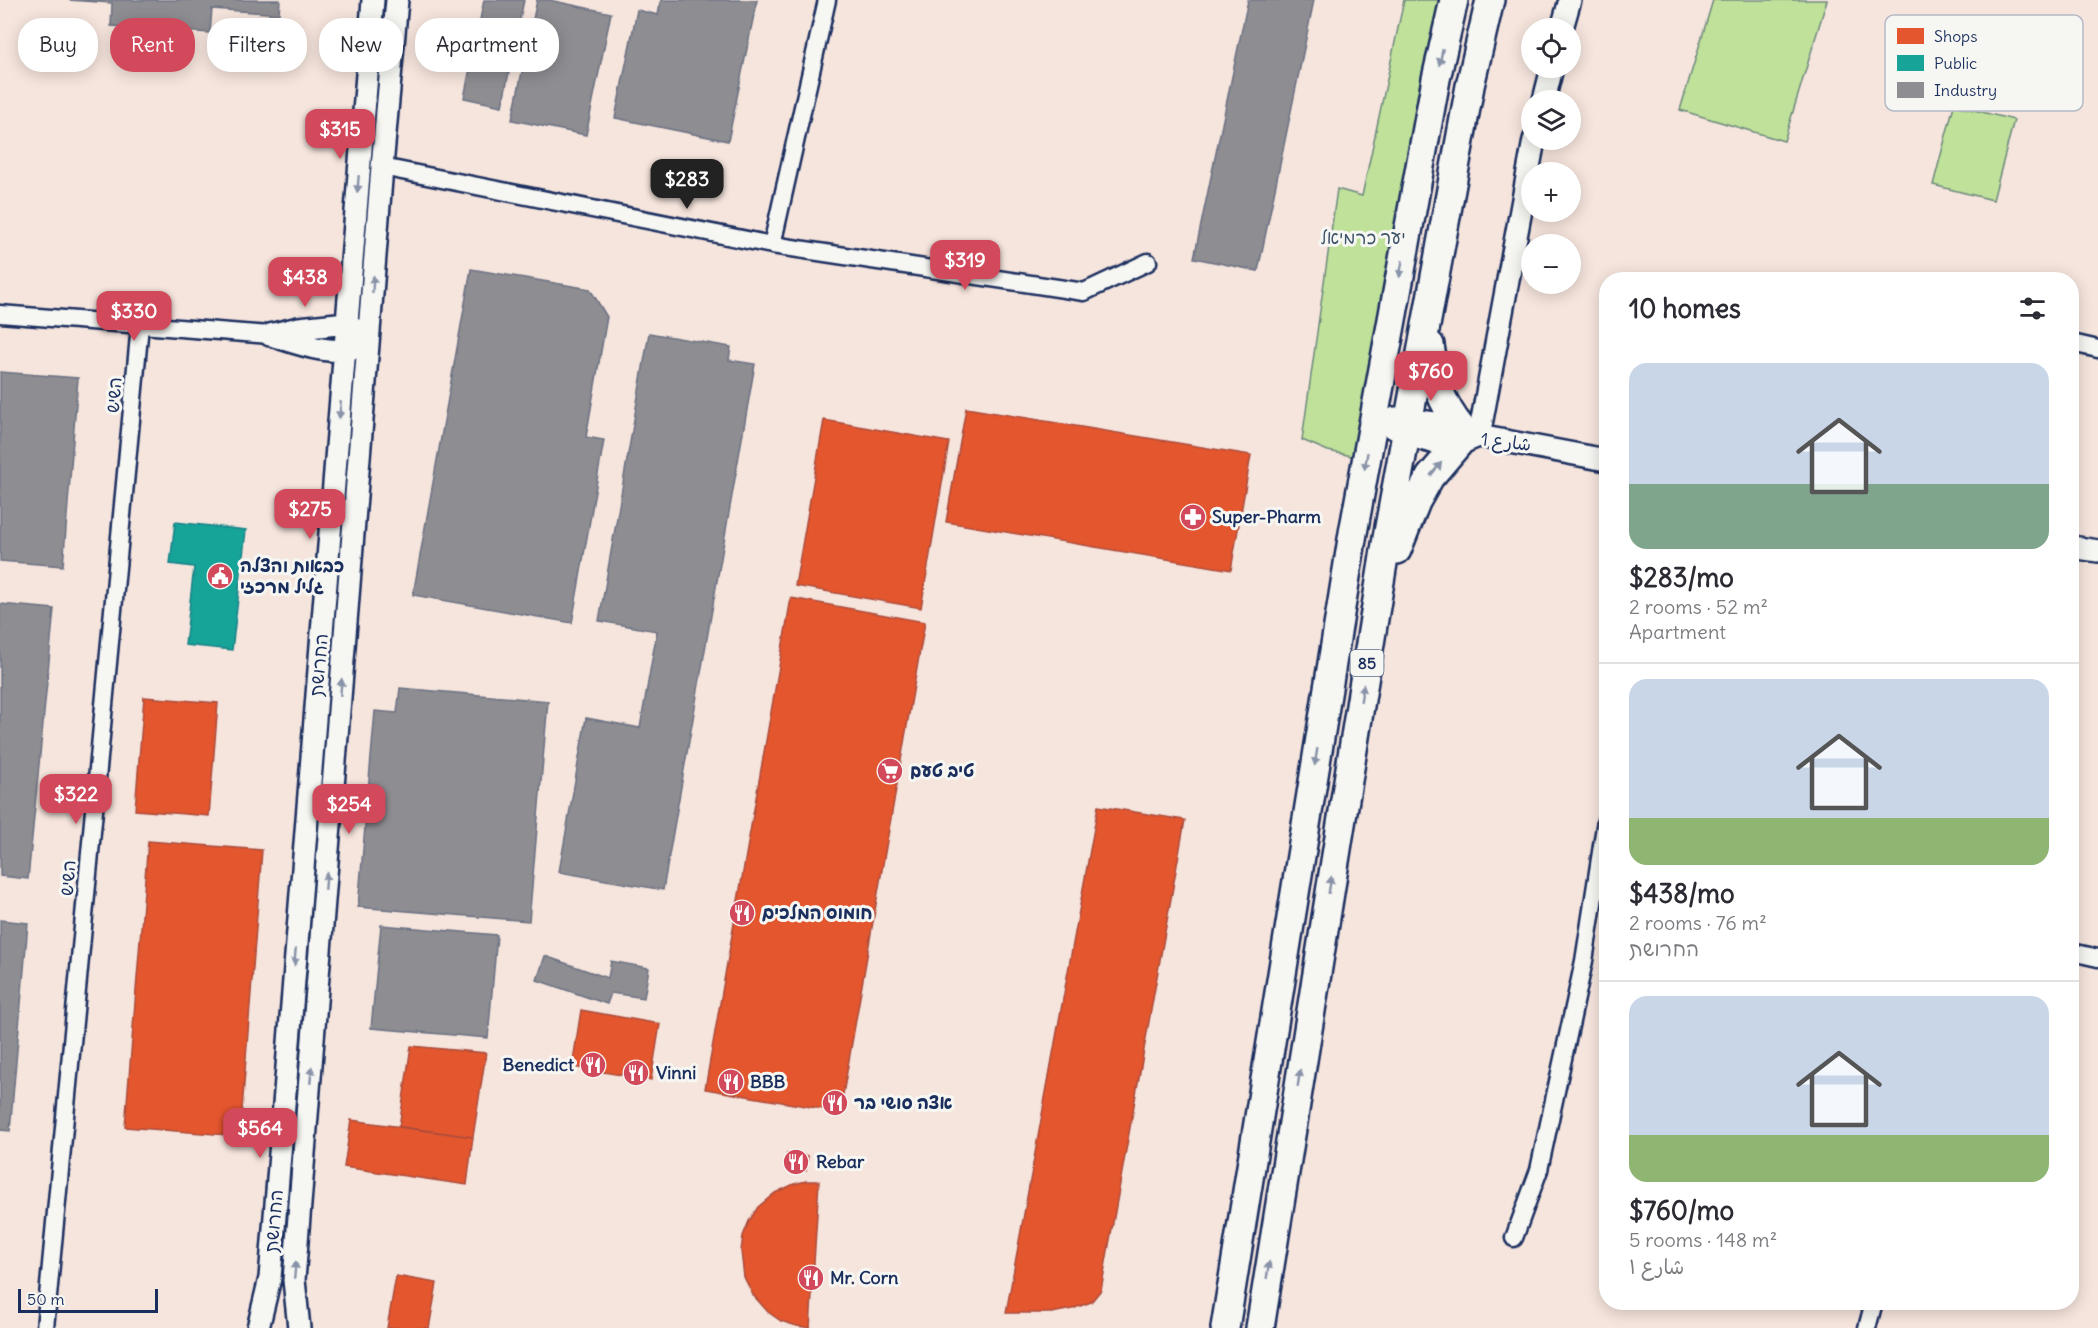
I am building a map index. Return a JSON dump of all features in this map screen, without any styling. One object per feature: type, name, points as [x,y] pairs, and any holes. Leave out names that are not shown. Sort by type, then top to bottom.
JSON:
[{"type":"highway","name":"85","points":[[1225,1328],[1345,579],[1436,80],[1454,0]]},
{"type":"highway","name":"85","points":[[1260,1328],[1377,598],[1470,86],[1490,0]]},
{"type":"highway","points":[[1377,598],[1416,502],[1430,477],[1467,436],[1442,399],[1435,379],[1427,320]]},
{"type":"street","name":"החרושת","points":[[258,1328],[270,1278],[372,0]]},
{"type":"street","name":"החרושת","points":[[299,1328],[294,1280],[397,0]]},
{"type":"street","points":[[772,244],[827,0]]},
{"type":"street","points":[[1565,18],[1570,0]]},
{"type":"street","points":[[1467,436],[1532,150]]},
{"type":"street","points":[[382,167],[772,244],[1084,292],[1148,262]]},
{"type":"street","points":[[0,314],[270,335],[345,352],[369,343],[347,323],[299,328],[270,335]]},
{"type":"street","name":"השיש","points":[[45,1328],[140,325]]},
{"type":"street","points":[[2079,345],[2098,349]]},
{"type":"street","name":"شارع 1","points":[[1374,418],[1408,427],[1434,442],[1467,436],[1599,459]]},
{"type":"street","points":[[2079,548],[2098,551]]},
{"type":"street","points":[[1514,1238],[1539,1170],[1584,962],[1599,865]]},
{"type":"street","points":[[2079,954],[2098,958]]},
{"type":"street","points":[[1867,1328],[1872,1310]]},
{"type":"green space","name":"יער כרמיאל","points":[[1404,0],[1444,0],[1357,457],[1328,451],[1302,440],[1337,189],[1362,196]]},
{"type":"green space","points":[[1713,0],[1827,0],[1784,141],[1680,110]]},
{"type":"green space","points":[[1952,111],[1978,111],[2014,120],[1993,200],[1933,185]]},
{"type":"building: Shops","points":[[966,408],[1251,455],[1231,570],[946,522]]},
{"type":"building: Shops","points":[[824,420],[949,442],[921,608],[795,586]]},
{"type":"building: Shops","points":[[791,598],[925,622],[840,1112],[705,1089]]},
{"type":"building: Shops","points":[[144,697],[218,703],[209,816],[135,810]]},
{"type":"building: Shops","points":[[1098,806],[1185,820],[1101,1290],[1091,1302],[1072,1309],[1052,1313],[1006,1313]]},
{"type":"building: Shops","points":[[148,841],[262,850],[240,1136],[125,1127]]},
{"type":"building: Shops","points":[[581,1010],[660,1024],[651,1080],[572,1067]]},
{"type":"building: Shops","points":[[411,1046],[486,1053],[473,1137],[399,1127]]},
{"type":"building: Shops","points":[[351,1120],[473,1137],[467,1185],[344,1167]]},
{"type":"building: Shops","name":"Rebar","points":[[787,1153],[808,1156],[806,1171],[785,1168]]},
{"type":"building: Shops","points":[[806,1181],[819,1181],[810,1328],[781,1321],[768,1312],[753,1295],[744,1277],[741,1251],[743,1236],[758,1207],[775,1193]]},
{"type":"building: Shops","points":[[396,1276],[437,1283],[429,1328],[387,1328]]},
{"type":"building: Public","points":[[175,522],[246,530],[232,650],[185,645],[194,567],[170,564]]},
{"type":"building: Industry","points":[[68,0],[280,0],[279,14],[212,9],[211,18],[207,18],[207,33],[195,32],[195,18],[111,18],[112,3]]},
{"type":"building: Industry","points":[[484,0],[524,0],[520,18],[480,18]]},
{"type":"building: Industry","points":[[537,0],[549,0],[611,13],[586,135],[512,120],[522,72],[559,72],[559,18],[533,18]]},
{"type":"building: Industry","points":[[661,0],[757,0],[728,141],[615,118],[637,10],[658,15]]},
{"type":"building: Industry","points":[[1248,0],[1314,0],[1258,271],[1194,258]]},
{"type":"building: Industry","points":[[469,72],[509,72],[502,106],[464,98]]},
{"type":"building: Industry","points":[[471,269],[590,289],[607,317],[586,437],[604,440],[572,623],[413,595]]},
{"type":"building: Industry","points":[[649,333],[731,347],[729,360],[755,364],[663,890],[559,872],[586,718],[640,728],[657,631],[599,621]]},
{"type":"building: Industry","points":[[0,372],[78,378],[63,566],[0,561]]},
{"type":"building: Industry","points":[[0,604],[54,609],[28,879],[0,876]]},
{"type":"building: Industry","points":[[400,688],[548,701],[529,921],[358,907],[375,711],[397,713]]},
{"type":"building: Industry","points":[[0,920],[28,923],[10,1131],[0,1130]]},
{"type":"building: Industry","points":[[381,925],[497,935],[488,1038],[371,1028]]},
{"type":"building: Industry","points":[[545,956],[608,978],[611,961],[649,968],[644,998],[611,993],[607,1004],[537,980]]},
{"type":"place","name":"Super-Pharm","points":[[1193,517]]},
{"type":"place","name":"כבאות והצלה גליל מרכזי","points":[[220,576]]},
{"type":"place","name":"טיב טעם","points":[[890,771]]},
{"type":"place","name":"חומוס המלכים","points":[[742,913]]},
{"type":"place","name":"Benedict","points":[[593,1065]]},
{"type":"place","name":"Vinni","points":[[636,1073]]},
{"type":"place","name":"BBB","points":[[731,1082]]},
{"type":"place","name":"אצה סושי בר","points":[[835,1103]]},
{"type":"place","name":"Rebar","points":[[796,1162]]},
{"type":"place","name":"Mr. Corn","points":[[811,1278]]}]
